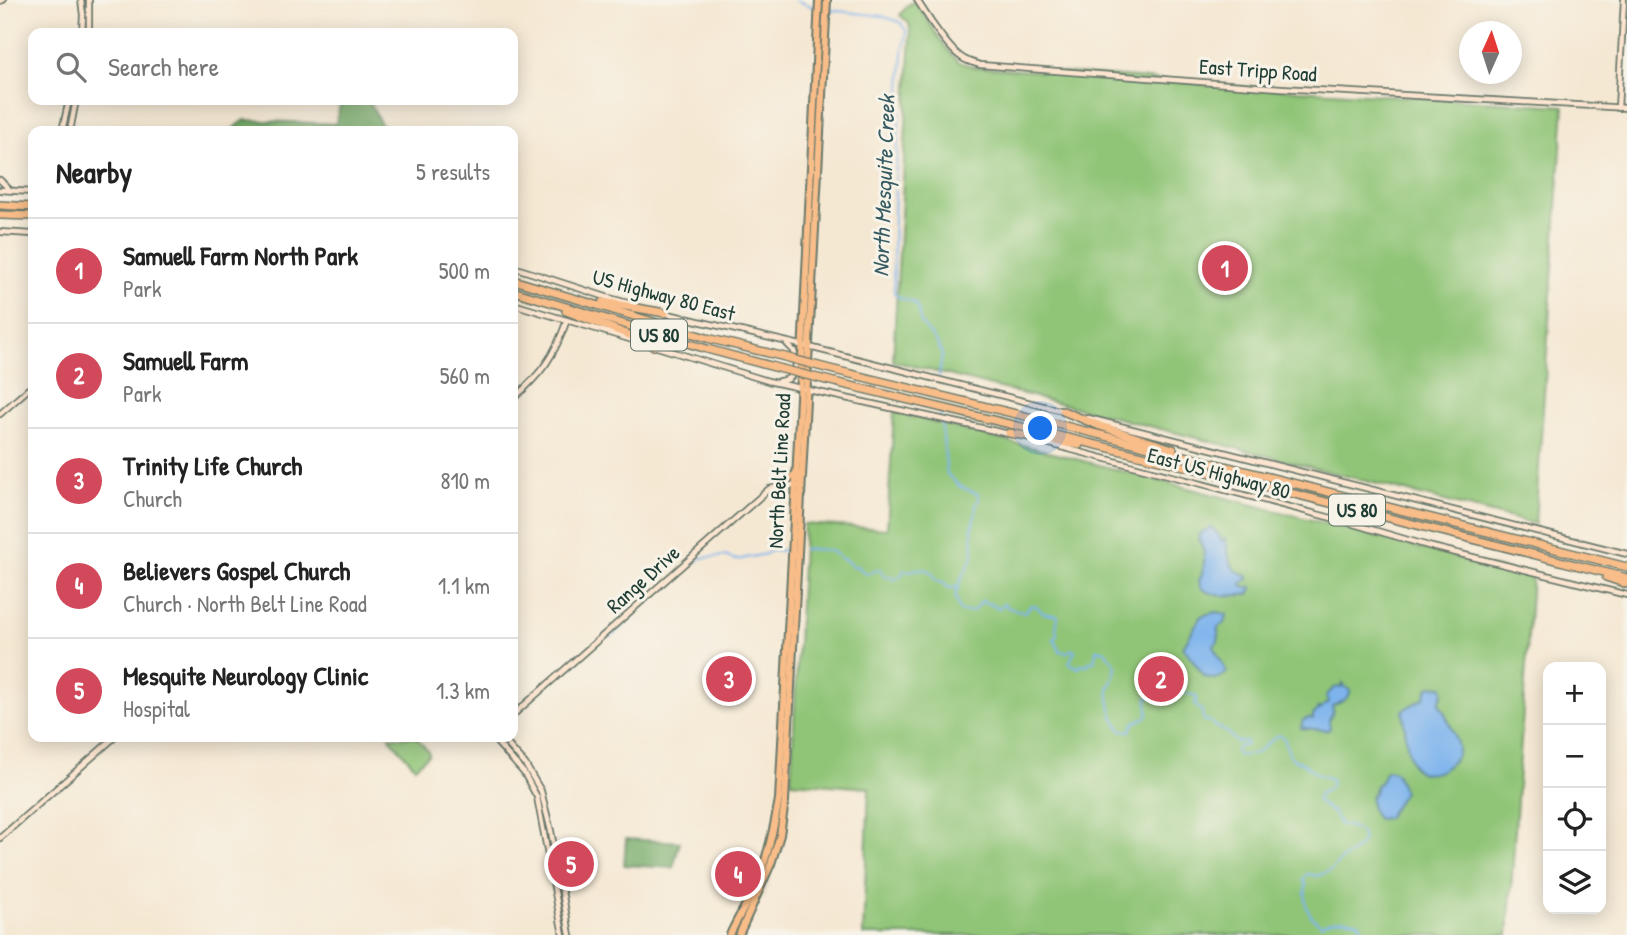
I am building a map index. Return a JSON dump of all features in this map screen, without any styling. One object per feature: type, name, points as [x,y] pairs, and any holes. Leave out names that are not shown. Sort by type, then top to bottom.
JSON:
[{"type":"highway","points":[[0,205],[28,207]]},
{"type":"highway","points":[[0,215],[28,216]]},
{"type":"highway","name":"US 80","points":[[518,281],[707,338],[1627,567]]},
{"type":"highway","name":"US 80","points":[[518,292],[782,369],[1175,464],[1627,578]]},
{"type":"highway","points":[[537,298],[654,346]]},
{"type":"highway","points":[[575,298],[664,313]]},
{"type":"highway","points":[[1063,411],[1100,426],[1257,475]]},
{"type":"highway","points":[[1009,433],[1175,464]]},
{"type":"highway","points":[[1538,555],[1627,584]]},
{"type":"main road","points":[[81,0],[82,28]]},
{"type":"main road","points":[[89,0],[89,28]]},
{"type":"main road","name":"North Belt Line Road","points":[[738,935],[771,864],[780,835],[787,782],[793,606],[816,177],[822,15],[819,0]]},
{"type":"main road","name":"North Belt Line Road","points":[[822,15],[827,0]]},
{"type":"main road","name":"East Tripp Road","points":[[917,0],[932,24],[956,53],[968,62],[980,65],[1309,90],[1627,108]]},
{"type":"main road","points":[[1618,108],[1624,0]]},
{"type":"main road","points":[[63,126],[68,105]]},
{"type":"main road","points":[[70,126],[75,105]]},
{"type":"main road","points":[[65,118],[72,119]]},
{"type":"main road","points":[[0,180],[11,191]]},
{"type":"main road","points":[[0,190],[28,191]]},
{"type":"main road","points":[[0,232],[28,234]]},
{"type":"main road","name":"US Highway 80 East","points":[[518,269],[664,313],[806,347]]},
{"type":"main road","points":[[518,305],[768,381],[804,389]]},
{"type":"main road","points":[[518,394],[530,384],[550,359],[567,320]]},
{"type":"main road","points":[[768,381],[787,381],[793,375],[796,355],[793,349],[782,341]]},
{"type":"main road","name":"East US Highway 80","points":[[806,347],[1627,554]]},
{"type":"main road","points":[[0,414],[28,389]]},
{"type":"main road","name":"East US Highway 80","points":[[804,389],[1009,433],[1432,547],[1627,595]]},
{"type":"main road","name":"North Belt Line Road","points":[[799,486],[797,473],[801,441]]},
{"type":"main road","points":[[779,486],[797,473]]},
{"type":"main road","points":[[779,486],[799,486]]},
{"type":"main road","name":"Range Drive","points":[[518,711],[749,506],[769,489],[779,486]]},
{"type":"main road","name":"North Belt Line Road","points":[[730,935],[756,885],[773,834],[779,799],[793,606]]},
{"type":"main road","points":[[0,838],[109,742]]},
{"type":"main road","points":[[496,742],[524,773],[537,797],[562,935]]},
{"type":"main road","points":[[505,742],[525,764],[541,791],[570,935]]},
{"type":"green space","points":[[915,1],[946,48],[959,62],[974,67],[1213,85],[1564,106],[1535,524],[893,361],[911,35],[909,23],[900,15]]},
{"type":"green space","points":[[340,105],[371,105],[382,126],[237,126],[245,120],[336,124]]},
{"type":"green space","points":[[894,412],[1532,577],[1508,935],[863,935],[869,788],[791,782],[804,524],[887,529]]},
{"type":"green space","points":[[393,742],[420,742],[429,754],[415,767]]},
{"type":"green space","points":[[626,839],[680,842],[673,868],[624,865]]},
{"type":"water","points":[[1211,527],[1222,541],[1225,538],[1234,568],[1248,576],[1242,585],[1248,588],[1251,586],[1249,594],[1218,595],[1201,588],[1199,581],[1204,559],[1198,540],[1199,534]]},
{"type":"water","points":[[1216,612],[1227,614],[1225,623],[1218,627],[1218,642],[1214,645],[1227,672],[1212,679],[1203,674],[1183,647],[1201,616]]},
{"type":"water","points":[[1343,683],[1350,693],[1344,701],[1332,706],[1330,729],[1301,728],[1303,720],[1313,719],[1318,708],[1320,710],[1328,703],[1326,696],[1334,688],[1342,687]]},
{"type":"water","points":[[1431,686],[1443,687],[1439,703],[1458,749],[1457,755],[1448,766],[1428,774],[1416,769],[1410,758],[1403,710],[1424,698]]},
{"type":"water","points":[[1389,770],[1396,773],[1404,792],[1387,818],[1378,819],[1372,809],[1371,796],[1385,772]]},
{"type":"waterway","name":"North Mesquite Creek","points":[[795,0],[816,8]]},
{"type":"waterway","name":"North Mesquite Creek","points":[[829,10],[882,16],[900,22],[907,32],[903,53],[896,173],[894,293],[913,302],[921,323],[937,343],[942,355],[939,377]]},
{"type":"waterway","name":"North Mesquite Creek","points":[[940,411],[947,474],[959,486],[978,494],[979,501],[975,505],[972,527],[973,557],[955,596],[960,611],[973,610],[982,601],[999,608],[1004,604],[1025,612],[1031,605],[1043,613],[1058,616],[1054,639],[1060,651],[1075,651],[1069,663],[1079,668],[1081,664],[1088,665],[1089,662],[1094,662],[1096,650],[1104,650],[1115,664],[1109,697],[1113,715],[1121,730],[1130,731],[1135,722],[1146,717],[1147,698],[1157,696],[1163,682],[1167,682],[1177,691],[1197,696],[1195,705],[1202,711],[1205,721],[1210,721],[1237,742],[1245,741],[1246,745],[1236,750],[1237,755],[1251,755],[1279,735],[1284,738],[1293,759],[1332,782],[1330,788],[1319,794],[1317,801],[1333,813],[1339,824],[1356,829],[1362,837],[1360,845],[1331,870],[1317,876],[1306,875],[1303,880],[1306,884],[1307,907],[1321,925],[1340,920],[1359,922],[1364,933],[1361,935]]},
{"type":"waterway","points":[[803,549],[828,550],[866,574],[881,570],[882,574],[891,576],[894,580],[901,576],[904,570],[924,569],[930,571],[936,581],[957,589]]},
{"type":"waterway","points":[[696,562],[701,558],[725,556],[736,560],[771,551],[789,550]]},
{"type":"waterway","points":[[611,637],[634,617]]},
{"type":"place","name":"Samuell Farm North Park","points":[[1225,268]]},
{"type":"place","name":"Trinity Life Church","points":[[729,679]]},
{"type":"place","name":"Samuell Farm","points":[[1161,679]]},
{"type":"place","name":"Mesquite Neurology Clinic","points":[[571,864]]},
{"type":"place","name":"Believers Gospel Church","points":[[738,874]]}]
